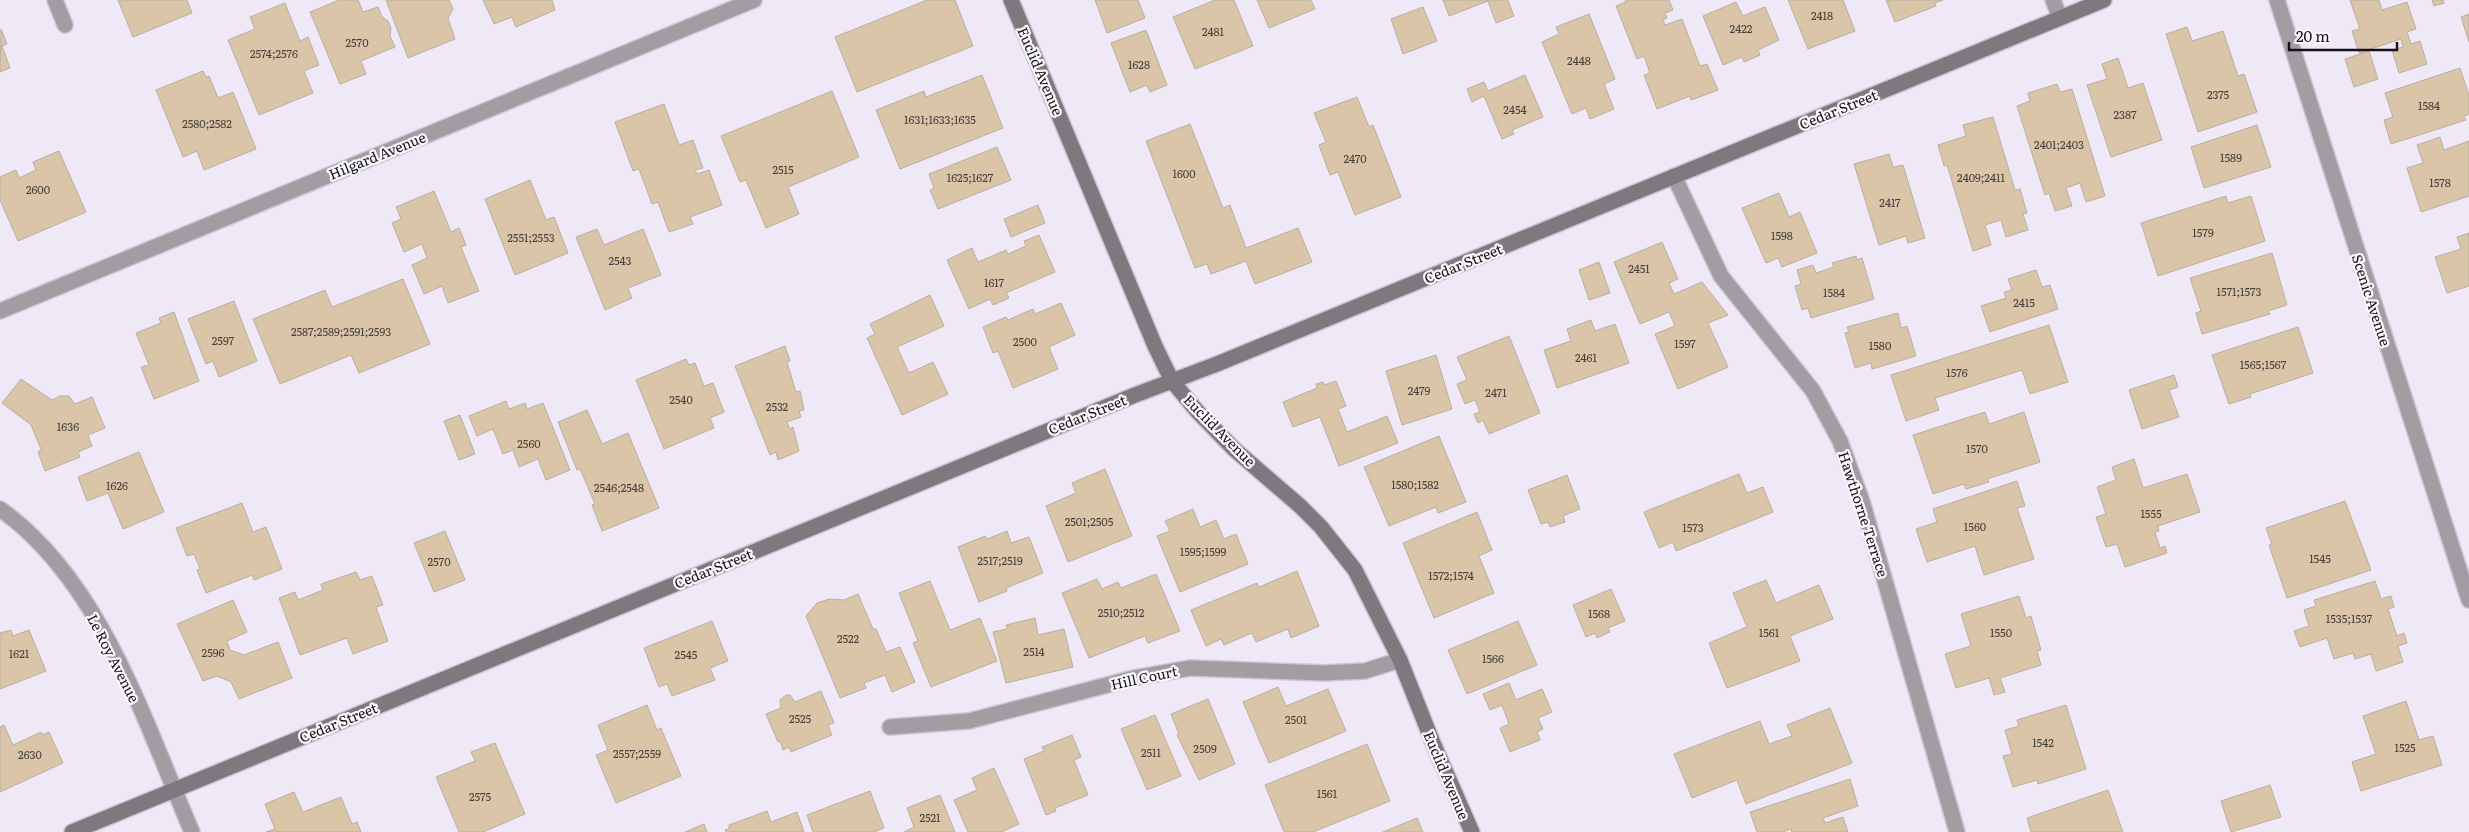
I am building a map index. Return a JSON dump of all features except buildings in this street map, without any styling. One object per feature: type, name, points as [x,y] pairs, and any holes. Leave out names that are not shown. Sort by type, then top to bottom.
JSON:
[{"type":"street","points":[[55,0],[65,25]]},
{"type":"street","name":"Hilgard Avenue","points":[[0,310],[754,0]]},
{"type":"street","name":"Euclid Avenue","points":[[1011,0],[1155,346],[1172,380],[1196,411],[1234,449],[1321,526],[1355,570],[1400,660],[1433,743],[1472,832]]},
{"type":"street","points":[[2053,0],[2060,18]]},
{"type":"street","name":"Cedar Street","points":[[72,832],[2104,0]]},
{"type":"street","name":"Scenic Avenue","points":[[2277,0],[2469,600]]},
{"type":"street","name":"Hawthorne Terrace","points":[[1674,176],[1720,276],[1813,392],[1840,441],[1862,501],[1958,832]]},
{"type":"street","name":"Le Roy Avenue","points":[[0,509],[16,520],[58,564],[98,621],[157,746],[192,832]]},
{"type":"street","name":"Hill Court","points":[[890,727],[969,720],[1134,678],[1190,668],[1324,673],[1365,671],[1400,660]]}]
